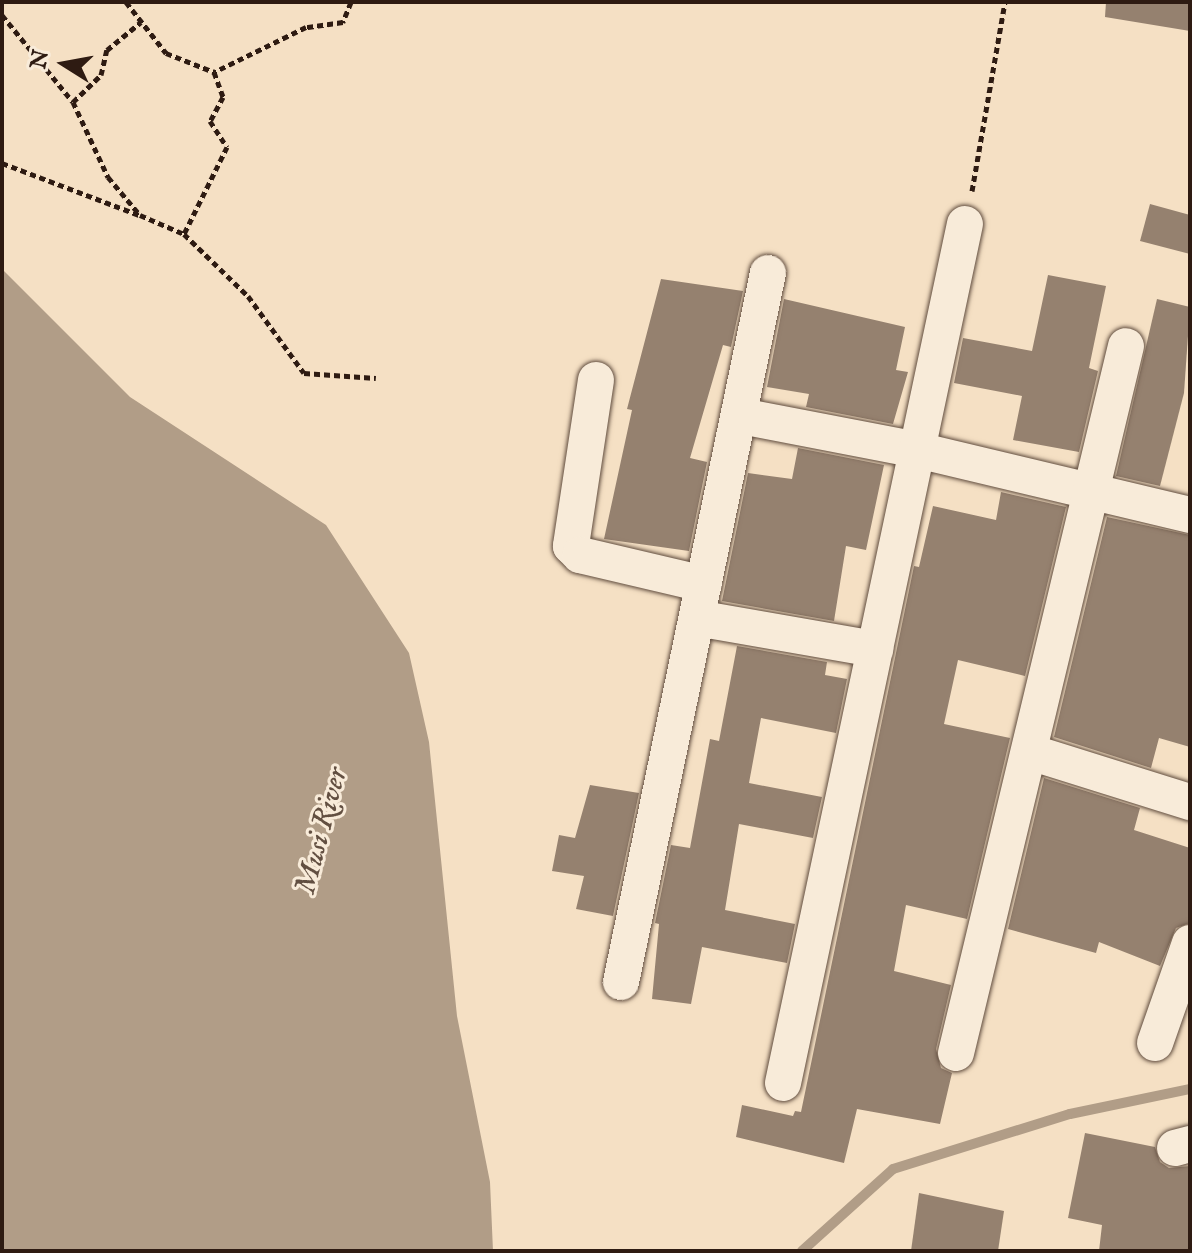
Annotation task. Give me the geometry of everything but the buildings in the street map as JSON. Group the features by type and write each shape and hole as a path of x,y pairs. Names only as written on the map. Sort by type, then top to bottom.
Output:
{"street":[{"path":"783,1083 965,224"},
{"path":"621,982 741,416 768,273"},
{"path":"956,1053 1126,346"},
{"path":"596,380 571,546 580,555 701,601 875,649"},
{"path":"741,416 917,450 1190,515"},
{"path":"1030,752 1190,802"},
{"path":"1155,1043 1190,943"}],"path":[{"path":"126,2 166,53 214,72 306,27 343,22 351,2"},
{"path":"965,224 1005,2"},
{"path":"2,15 73,102 108,177 140,215"},
{"path":"73,102 101,75 107,50 141,22"},
{"path":"184,234 227,147 210,121 223,97 214,72"},
{"path":"2,163 184,234 248,296 304,373 376,378"}],"water":[{"name":"Musi River","path":"2,269 130,397 326,525 409,653 429,742 457,1016 490,1182 493,1251 2,1251"}],"waterway":[{"path":"802,1251 893,1169 1070,1114 1190,1089"}]}
